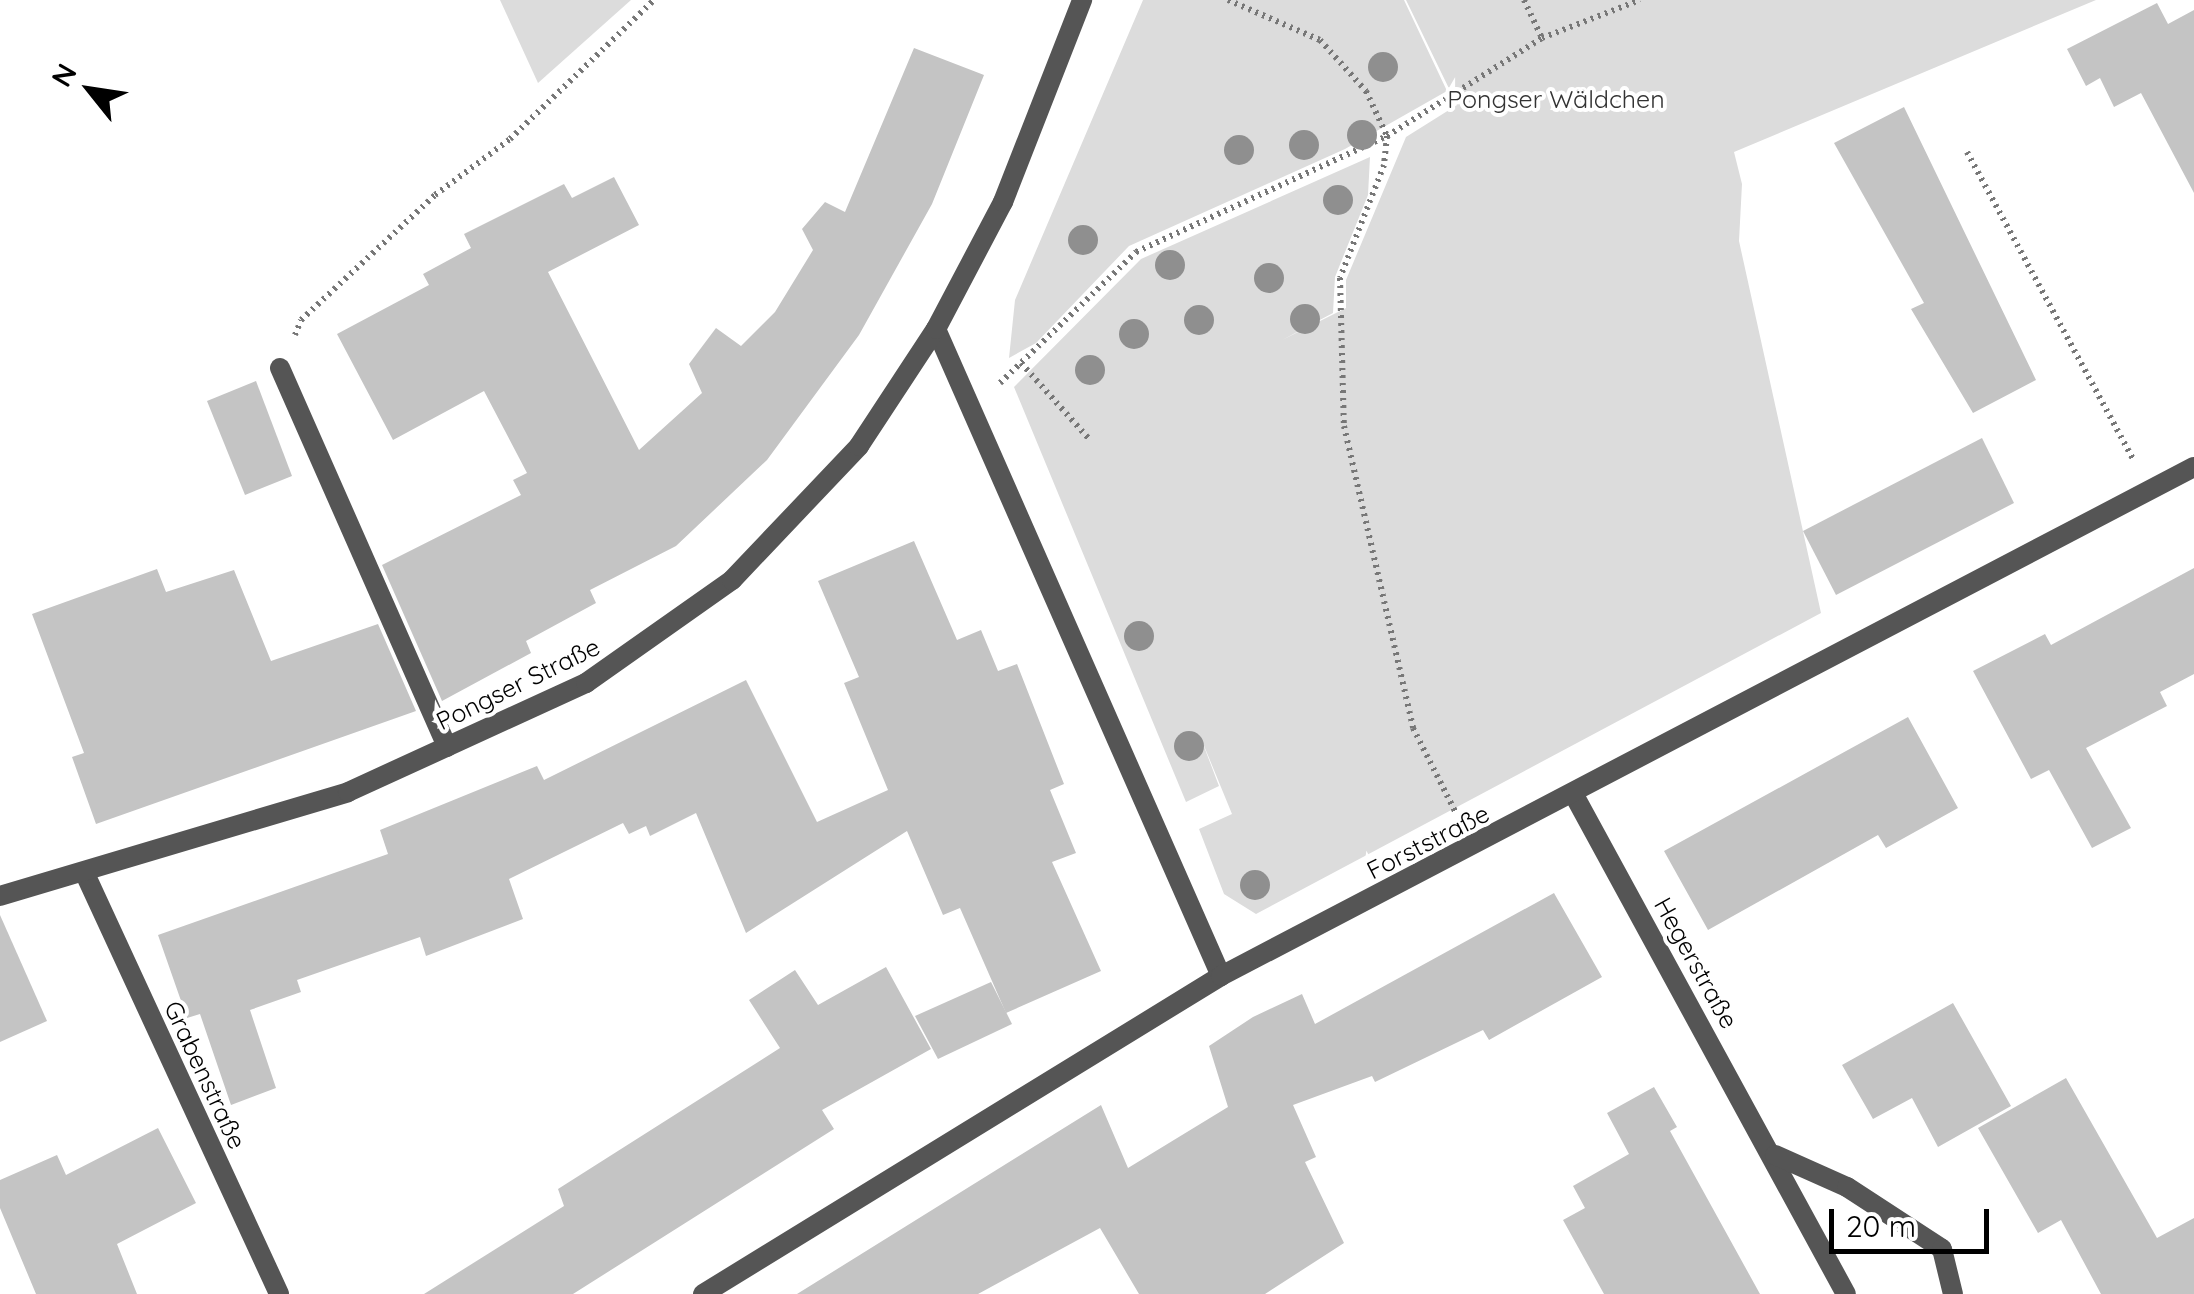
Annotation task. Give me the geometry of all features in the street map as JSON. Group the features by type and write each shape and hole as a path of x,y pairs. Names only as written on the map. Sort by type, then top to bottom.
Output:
{"street":[{"name":"Pongser Straße","path":"0,896 86,876 348,792 586,683 732,580 859,446 936,329 1003,202 1082,0"},
{"path":"936,329 1221,976"},
{"path":"280,368 446,747"},
{"name":"Forststraße","path":"703,1294 1221,976 1574,795 2194,467"},
{"name":"Hegerstraße","path":"1574,795 1774,1155 1846,1294"},
{"name":"Grabenstraße","path":"86,876 279,1294"},
{"path":"1774,1155 1847,1187 1942,1249 1953,1294"}],"path":[{"path":"280,368 301,320 435,195 510,139 654,0"},
{"path":"1228,0 1320,40 1366,92 1387,136 1384,166 1340,278 1344,426 1412,728 1446,800 1479,844"},
{"path":"1524,0 1542,38"},
{"path":"971,408 1136,252 1387,136 1542,38 1640,0"},
{"path":"1967,152 2149,489"},
{"path":"1021,363 1090,440"}],"green space":[{"path":"500,0 631,0 538,83"},
{"path":"1143,0 1404,0 1447,91 1345,149 1129,246 1036,343 1009,358 1015,300"},
{"name":"Pongser Wäldchen","path":"1406,0 2096,0 1734,152 1742,184 1739,241 1821,613 1256,914 1224,894 1199,829 1232,814 1200,736 1219,786 1186,802 1014,387 1141,259 1370,157 1368,195 1335,277 1333,313 1282,340 1346,308 1346,280 1406,137 1457,105"}],"building":[{"path":"2157,3 2168,24 2194,10 2194,193 2141,93 2114,107 2100,78 2086,86 2067,49"},
{"path":"914,48 984,75 932,204 859,335 767,460 676,546 590,590 596,603 526,641 531,653 442,701 382,565 521,495 513,480 527,473 484,391 393,440 337,334 429,285 423,274 471,248 464,234 564,184 572,198 614,177 639,225 548,272 639,450 702,393 689,364 716,328 741,346 775,312 813,250 802,229 825,202 845,212"},
{"path":"1904,107 2036,380 1973,413 1911,309 1924,303 1834,143"},
{"path":"256,381 292,476 245,495 207,401"},
{"path":"1982,438 2014,503 1836,595 1803,531"},
{"path":"914,541 957,640 981,630 998,671 1017,664 1064,784 1050,790 1076,853 1052,862 1101,971 1006,1013 960,908 943,915 907,831 746,933 696,813 650,836 646,826 629,834 623,823 509,879 523,919 426,956 420,937 297,980 301,992 250,1010 276,1088 231,1105 200,1014 187,1018 158,935 388,854 380,830 537,766 544,780 746,680 817,822 888,790 844,683 859,677 818,581"},
{"path":"2194,568 2194,674 2160,692 2167,706 2086,748 2131,828 2092,848 2049,770 2031,779 1973,671 2045,634 2051,645"},
{"path":"157,569 166,592 234,570 271,661 378,624 416,711 96,824 72,757 84,753 32,614"},
{"path":"1908,717 1958,808 1886,848 1878,835 1708,930 1664,851"},
{"path":"1554,893 1602,977 1489,1040 1483,1030 1375,1082 1372,1076 1293,1105 1316,1157 1305,1162 1344,1243 1265,1294 1139,1294 1100,1228 978,1294 797,1294 1101,1105 1128,1168 1228,1107 1209,1046 1253,1017 1302,994 1315,1024"},
{"path":"0,915 47,1021 0,1042"},
{"path":"886,967 931,1049 822,1110 834,1129 573,1294 424,1294 564,1206 558,1189 780,1048 749,1000 795,970 818,1005"},
{"path":"991,982 1012,1024 938,1059 915,1016"},
{"path":"1953,1003 2011,1106 1938,1147 1912,1098 1873,1119 1842,1065"},
{"path":"2066,1078 2157,1238 2194,1218 2194,1294 2101,1294 2061,1220 2038,1233 1978,1128"},
{"path":"1654,1087 1677,1127 1670,1131 1760,1294 1604,1294 1563,1220 1585,1208 1573,1186 1629,1154 1607,1113"},
{"path":"158,1128 196,1203 117,1244 137,1294 36,1294 0,1208 0,1180 57,1155 66,1175"}]}
